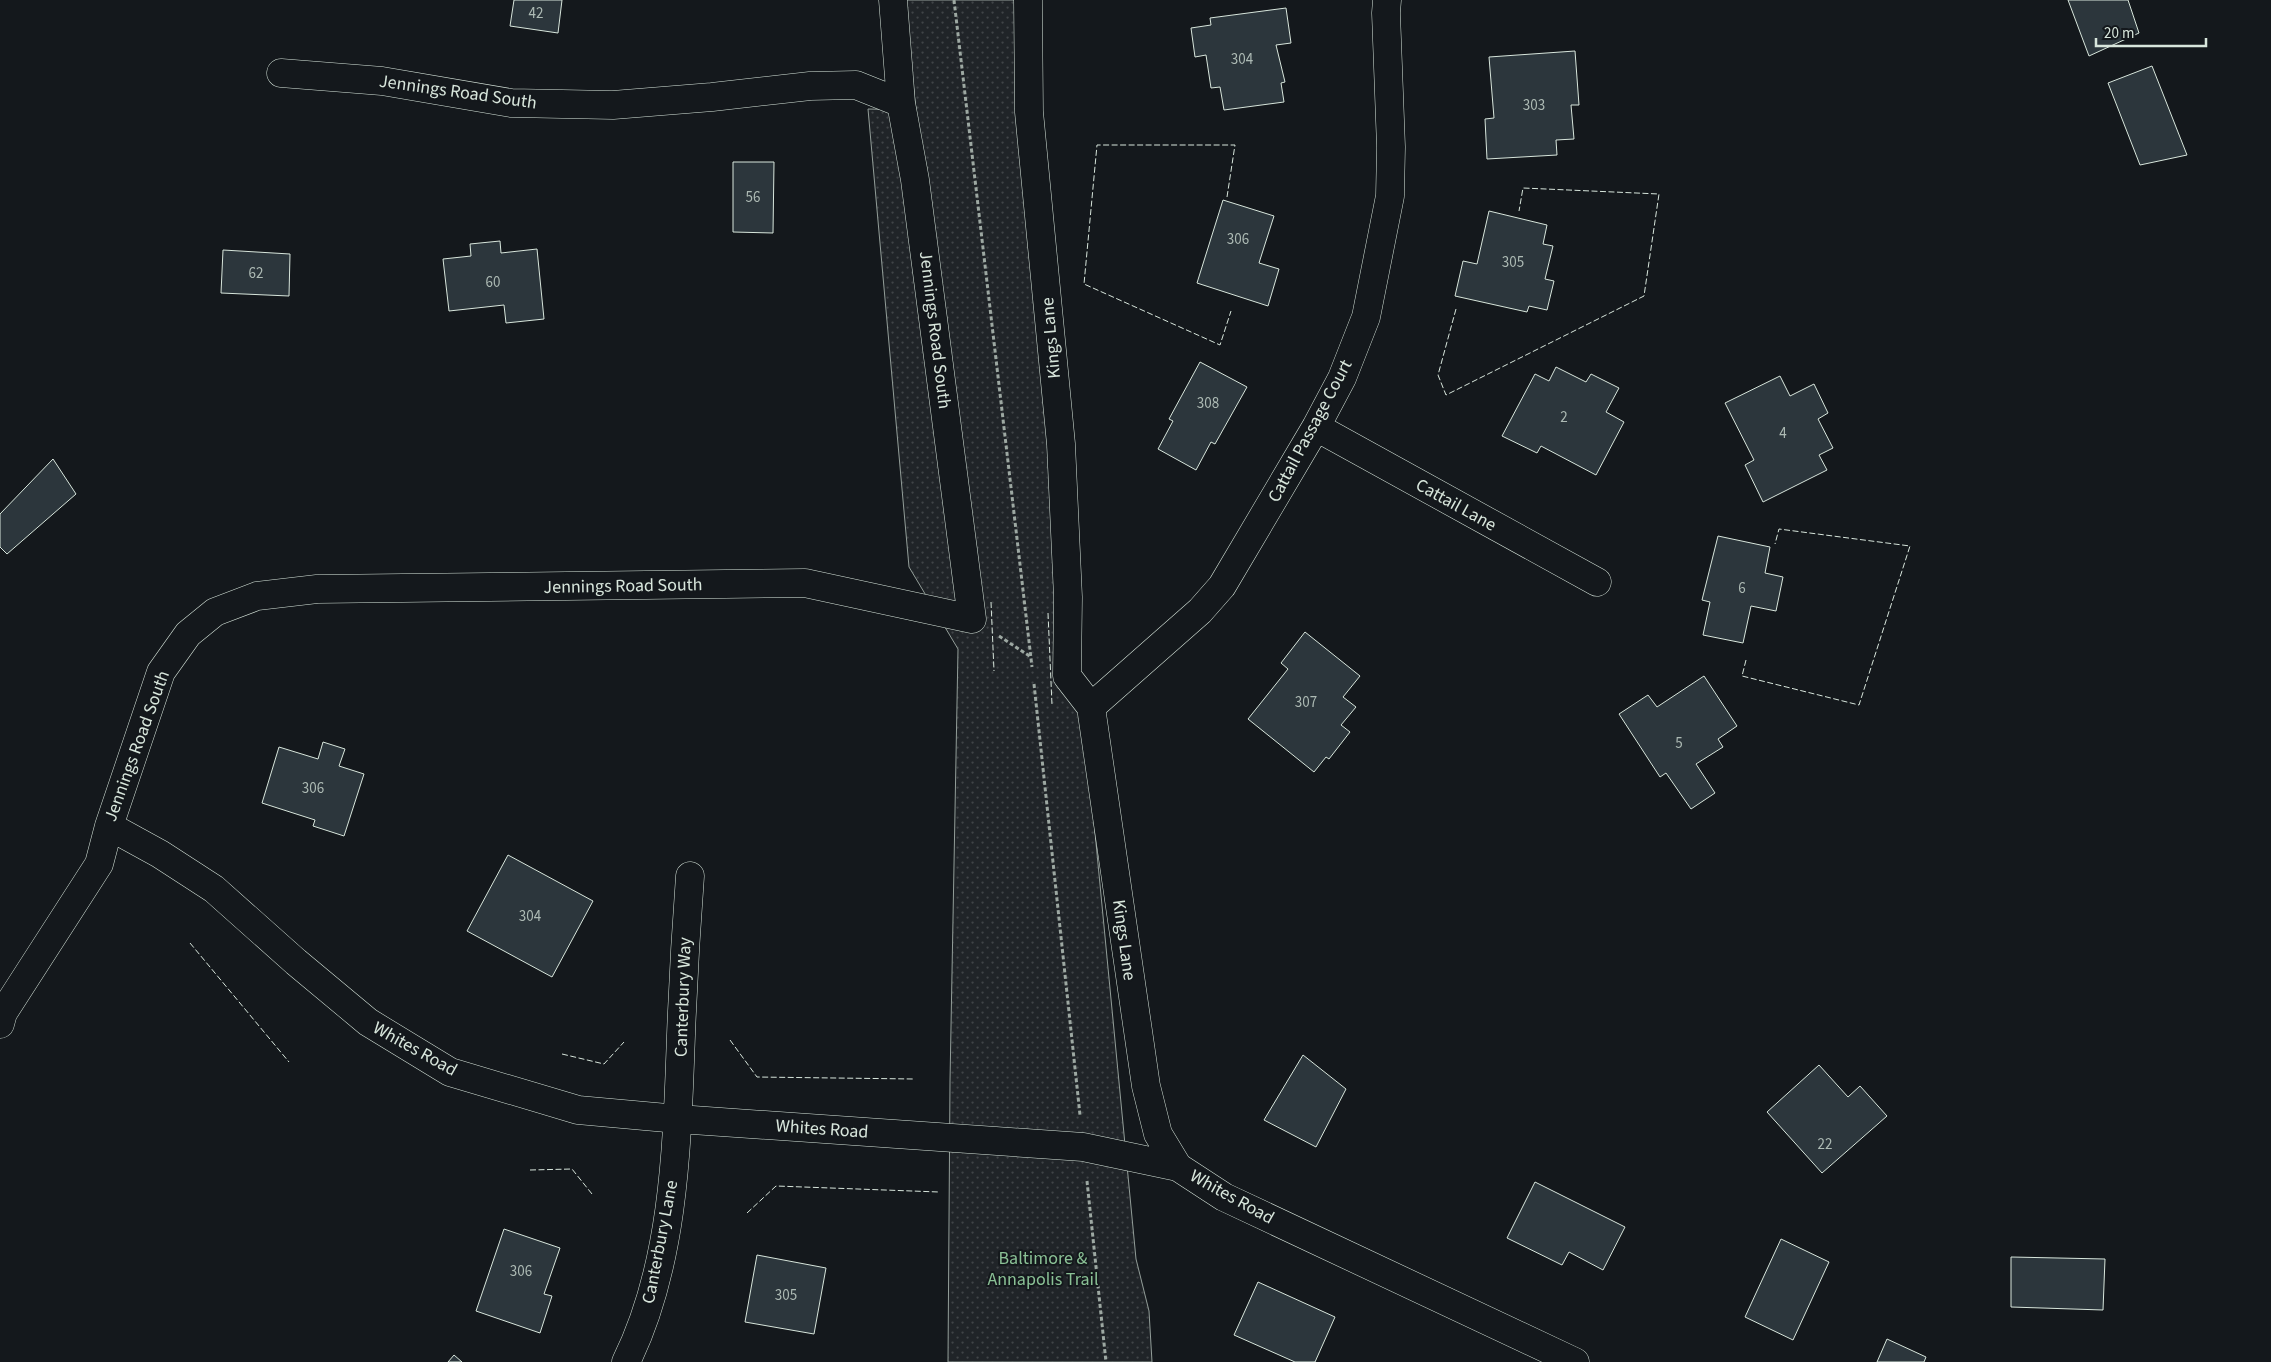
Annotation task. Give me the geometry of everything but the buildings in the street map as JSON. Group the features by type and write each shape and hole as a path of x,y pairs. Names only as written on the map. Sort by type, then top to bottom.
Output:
{"street":[{"name":"Jennings Road South","path":"1,1016 99,864 109,826 161,672 188,634 215,612 257,596 317,589 805,583 972,619 915,180 901,103 893,0"},
{"name":"Kings Lane","path":"1028,0 1029,112 1061,444 1068,597 1067,676"},
{"name":"Cattail Passage Court","path":"1091,707 1200,611 1222,586 1316,427 1342,378 1366,317 1390,196 1392,147 1387,0"},
{"name":"Jennings Road South","path":"281,73 382,82 511,103 613,105 712,97 810,86 856,86 901,103"},
{"name":"Cattail Lane","path":"1316,427 1596,582"},
{"path":"1067,676 1091,707"},
{"name":"Kings Lane","path":"1091,707 1146,1086 1158,1134 1178,1168"},
{"name":"Whites Road","path":"109,826 160,854 214,889 296,962 368,1022 450,1072 578,1110 678,1119 1083,1147 1178,1168 1224,1197 1575,1362"},
{"name":"Canterbury Way","path":"678,1119 690,876"},
{"name":"Canterbury Lane","path":"626,1362 644,1318 655,1281 671,1199 678,1119"}],"path":[{"path":"954,0 1031,657 1106,1362"},
{"path":"972,619 1031,657 1067,676"}],"green space":[{"name":"Baltimore & Annapolis Trail","path":"904,0 1015,0 1136,1259 1149,1311 1152,1362 948,1362 950,1081 958,649 909,567 868,109 916,110"}],"fence":[{"path":"1227,197 1235,145 1097,145 1084,284 1220,345 1231,311"},
{"path":"1456,309 1438,375 1446,395 1644,296 1659,194 1523,188 1519,211"},
{"path":"1746,660 1742,676 1859,705 1910,546 1779,529 1775,544"},
{"path":"991,602 994,671"},
{"path":"1048,613 1052,705"},
{"path":"190,943 289,1062"},
{"path":"730,1040 757,1077 913,1079"},
{"path":"562,1054 604,1064 624,1042"},
{"path":"530,1170 572,1169 592,1194"},
{"path":"747,1213 776,1186 939,1192"}]}
